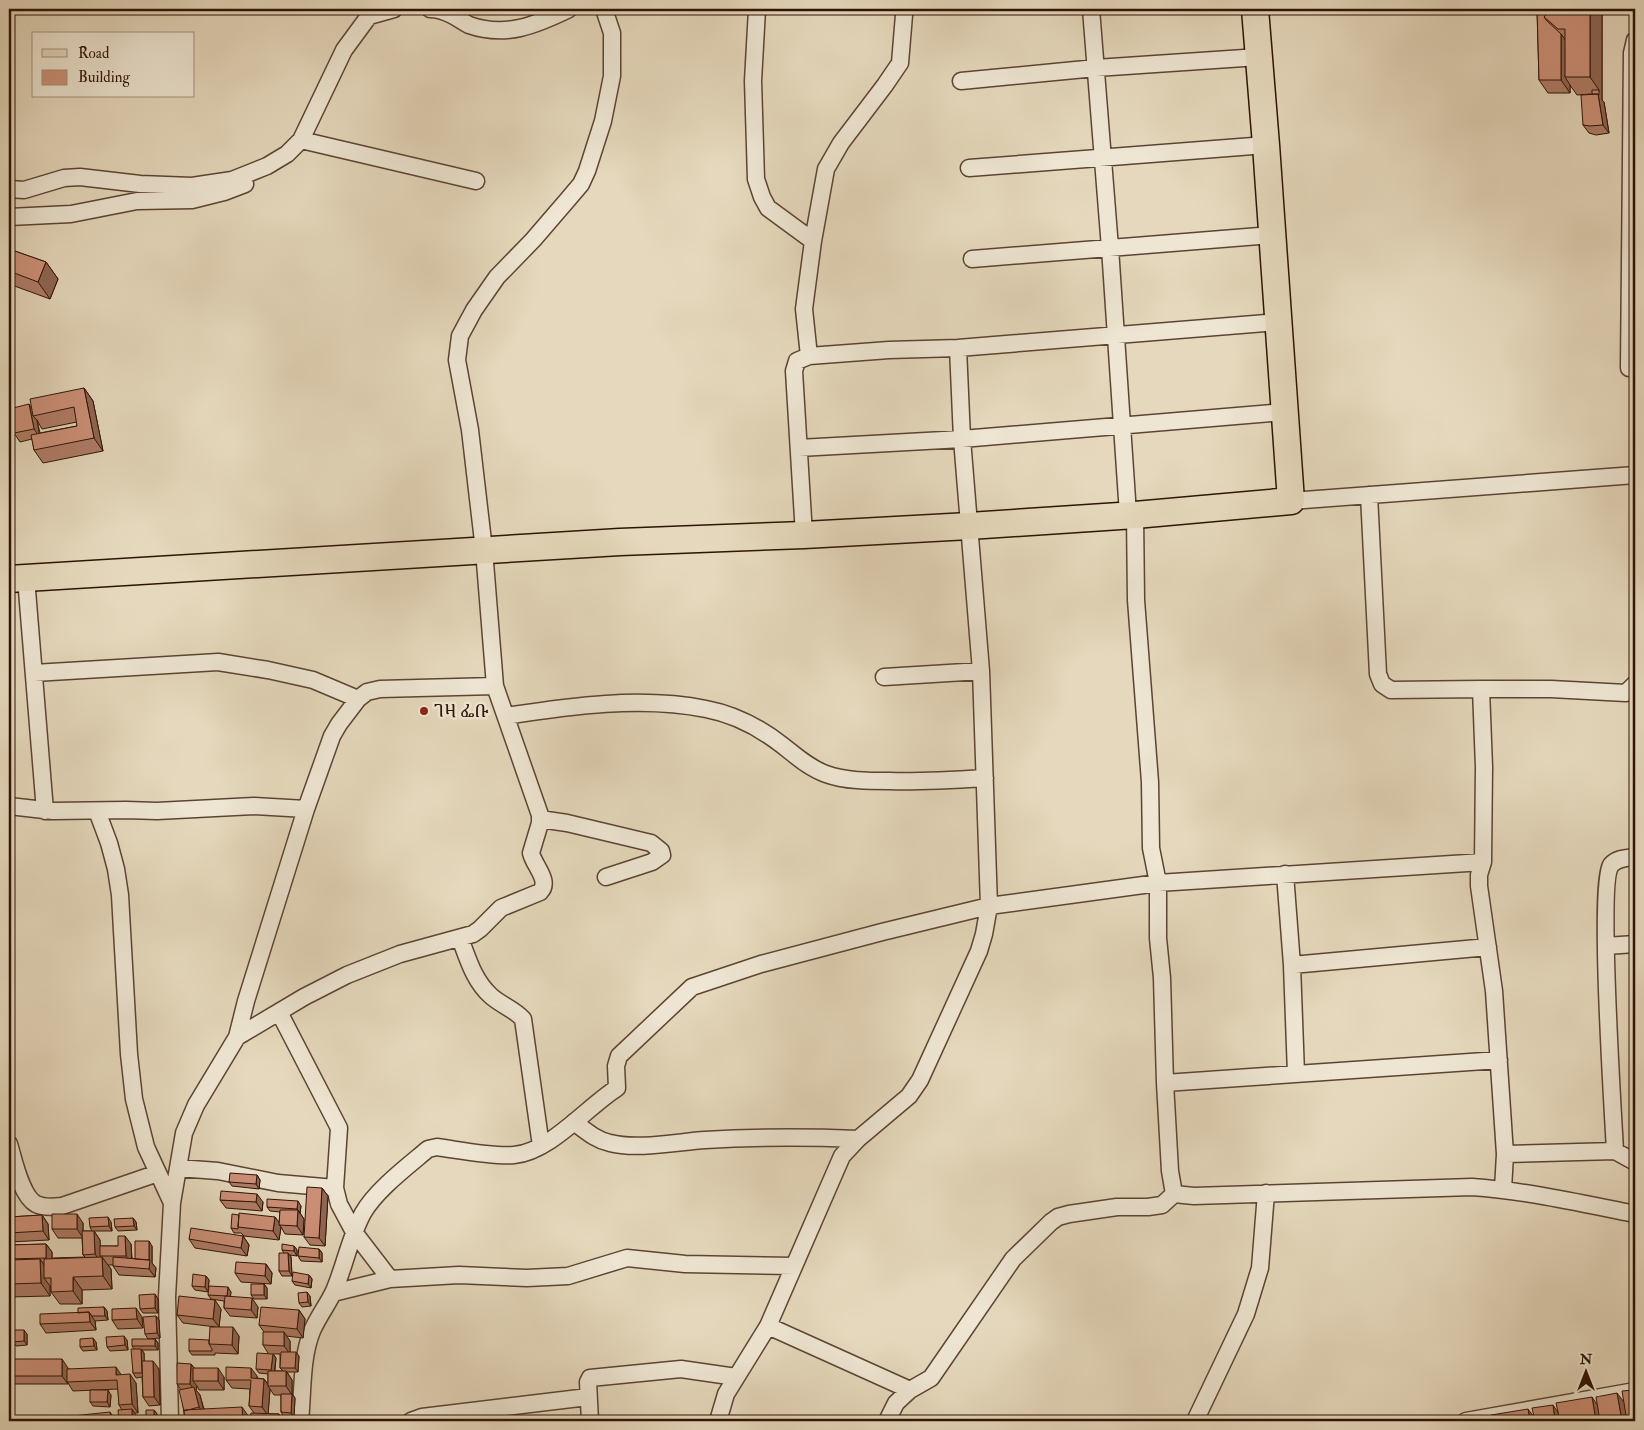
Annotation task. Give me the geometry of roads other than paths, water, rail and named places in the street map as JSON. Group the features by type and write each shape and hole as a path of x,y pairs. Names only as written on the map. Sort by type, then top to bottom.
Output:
{"main road":[{"path":"17,578 620,542 969,526 1291,501 1255,9"}],"street":[{"path":"9,217 72,214 137,201 192,200 224,192 248,183 266,173 301,140 344,50 369,16 394,9"},
{"path":"430,9 452,15 466,24 482,29 501,29 523,28 547,20 569,9"},
{"path":"237,1037 304,997 347,975 400,954 473,934 501,908 540,892 544,888 545,882 531,853 540,819 495,686 484,550 470,430 457,360 460,336 474,310 497,277 533,240 581,184 587,171 603,121 612,76 612,33 604,9"},
{"path":"757,9 753,81 756,179 768,208 813,241"},
{"path":"809,356 804,309 813,241 826,169 841,143 900,63 903,9"},
{"path":"1091,9 1110,248 1120,425 1131,514 1150,782 1151,848 1158,884 1158,938 1162,978 1165,1082 1170,1171 1174,1194"},
{"path":"1628,368 1632,53 1635,40"},
{"path":"961,81 1096,68 1259,57"},
{"path":"301,140 476,181"},
{"path":"969,168 1266,145"},
{"path":"28,216 24,212 16,189 64,178 80,177 140,184 192,186 232,180 267,166 287,154"},
{"path":"972,259 1272,235"},
{"path":"804,535 794,371 797,361 809,356 890,350 958,348 1279,322"},
{"path":"718,1421 726,1394 768,1326 842,1156 858,1139 910,1096 920,1080 979,951 984,934 989,906 981,671 962,439 958,348"},
{"path":"799,448 962,439 1285,412"},
{"path":"1291,501 1635,478"},
{"path":"1369,495 1378,674 1382,684 1391,690 1551,689 1626,693 1635,684"},
{"path":"17,578 34,673 45,811"},
{"path":"34,673 218,662 268,670 312,680 358,699"},
{"path":"884,677 981,671"},
{"path":"170,1421 167,1297 172,1203 184,1133 196,1105 237,1037 246,1001 306,809 332,736 358,699 367,692 380,689 495,686"},
{"path":"1481,689 1484,767 1483,862 1479,876 1479,886 1494,991 1505,1154 1503,1189"},
{"path":"506,716 590,704 640,704 708,709 744,721 779,743 813,768 826,774 870,781 922,782 985,778"},
{"path":"9,806 45,811 157,811 237,807 306,809"},
{"path":"97,811 109,842 117,878 129,1054 134,1099 146,1147 172,1203"},
{"path":"540,819 567,823 651,843 661,850 662,855 652,862 606,876"},
{"path":"1615,1151 1606,946 1606,876 1610,866 1618,859 1635,857"},
{"path":"300,1421 306,1355 312,1332 323,1308 333,1293 354,1232 375,1196 428,1149 437,1147 516,1155 541,1146 617,1088 616,1066 619,1056 692,987 761,964 989,906 1158,884 1483,862"},
{"path":"1286,874 1296,1074"},
{"path":"460,938 470,965 480,984 492,997 517,1012 523,1019 541,1146"},
{"path":"1606,946 1635,944"},
{"path":"1292,965 1488,947"},
{"path":"279,1012 339,1128 335,1188 339,1204 354,1232 390,1279"},
{"path":"1165,1082 1499,1060"},
{"path":"574,1122 596,1139 611,1144 629,1146 706,1140 801,1137 858,1139"},
{"path":"9,1144 26,1195 35,1204 47,1207 62,1206 158,1173"},
{"path":"1505,1154 1615,1151 1635,1162"},
{"path":"178,1168 218,1171 278,1183 335,1188"},
{"path":"886,1421 896,1402 910,1390 931,1378 1013,1259 1058,1217 1117,1207 1148,1207 1162,1204 1174,1194 1194,1196 1472,1187 1503,1189 1635,1214"},
{"path":"1195,1421 1246,1314 1260,1268 1266,1193"},
{"path":"333,1293 390,1279 459,1275 527,1278 568,1276 627,1258 685,1264 794,1266"},
{"path":"768,1326 910,1390"},
{"path":"590,1421 588,1382 590,1378 681,1369 736,1376"},
{"path":"1466,1421 1635,1391"},
{"path":"411,1421 422,1418 469,1417 588,1397"}],"place":[{"name":"ገዛ ፌቡ","path":"424,711"}]}
